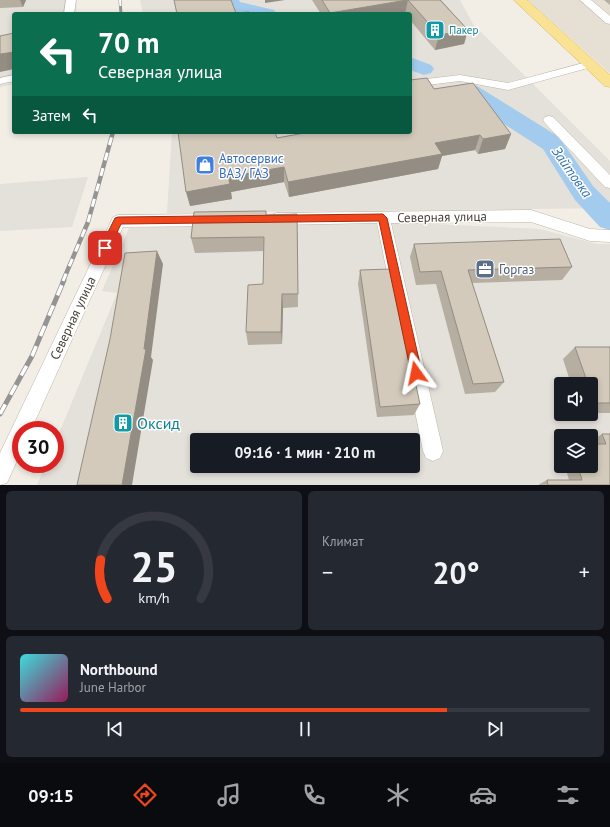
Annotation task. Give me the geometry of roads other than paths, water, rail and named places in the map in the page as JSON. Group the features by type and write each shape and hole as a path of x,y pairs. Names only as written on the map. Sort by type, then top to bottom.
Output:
{"main road":[{"path":"520,0 610,82"}],"street":[{"path":"69,12 71,0"},
{"path":"585,0 610,21"},
{"path":"412,84 460,78 508,87 591,64"},
{"path":"0,81 12,78"},
{"path":"548,120 610,183"},
{"name":"Северная улица","path":"258,219 531,216 590,236 610,236"},
{"path":"383,218 433,451"},
{"name":"Северная улица","path":"25,421 118,221 227,219"},
{"name":"Северная улица","path":"0,476 12,450"}],"waterway":[{"name":"Зайтовка","path":"230,0 234,6 260,12"},
{"name":"Зайтовка","path":"412,64 424,69"},
{"name":"Зайтовка","path":"469,91 551,143 584,193 610,220"}],"railway":[{"path":"120,0 121,12"},
{"path":"63,281 88,222 112,134"},
{"path":"0,414 32,356 64,280"}],"place":[{"name":"Пакер","path":"435,30"},
{"name":"Автосервис ВАЗ/ ГАЗ","path":"205,165"},
{"name":"Горгаз","path":"485,269"},
{"name":"Оксид","path":"123,423"}]}
